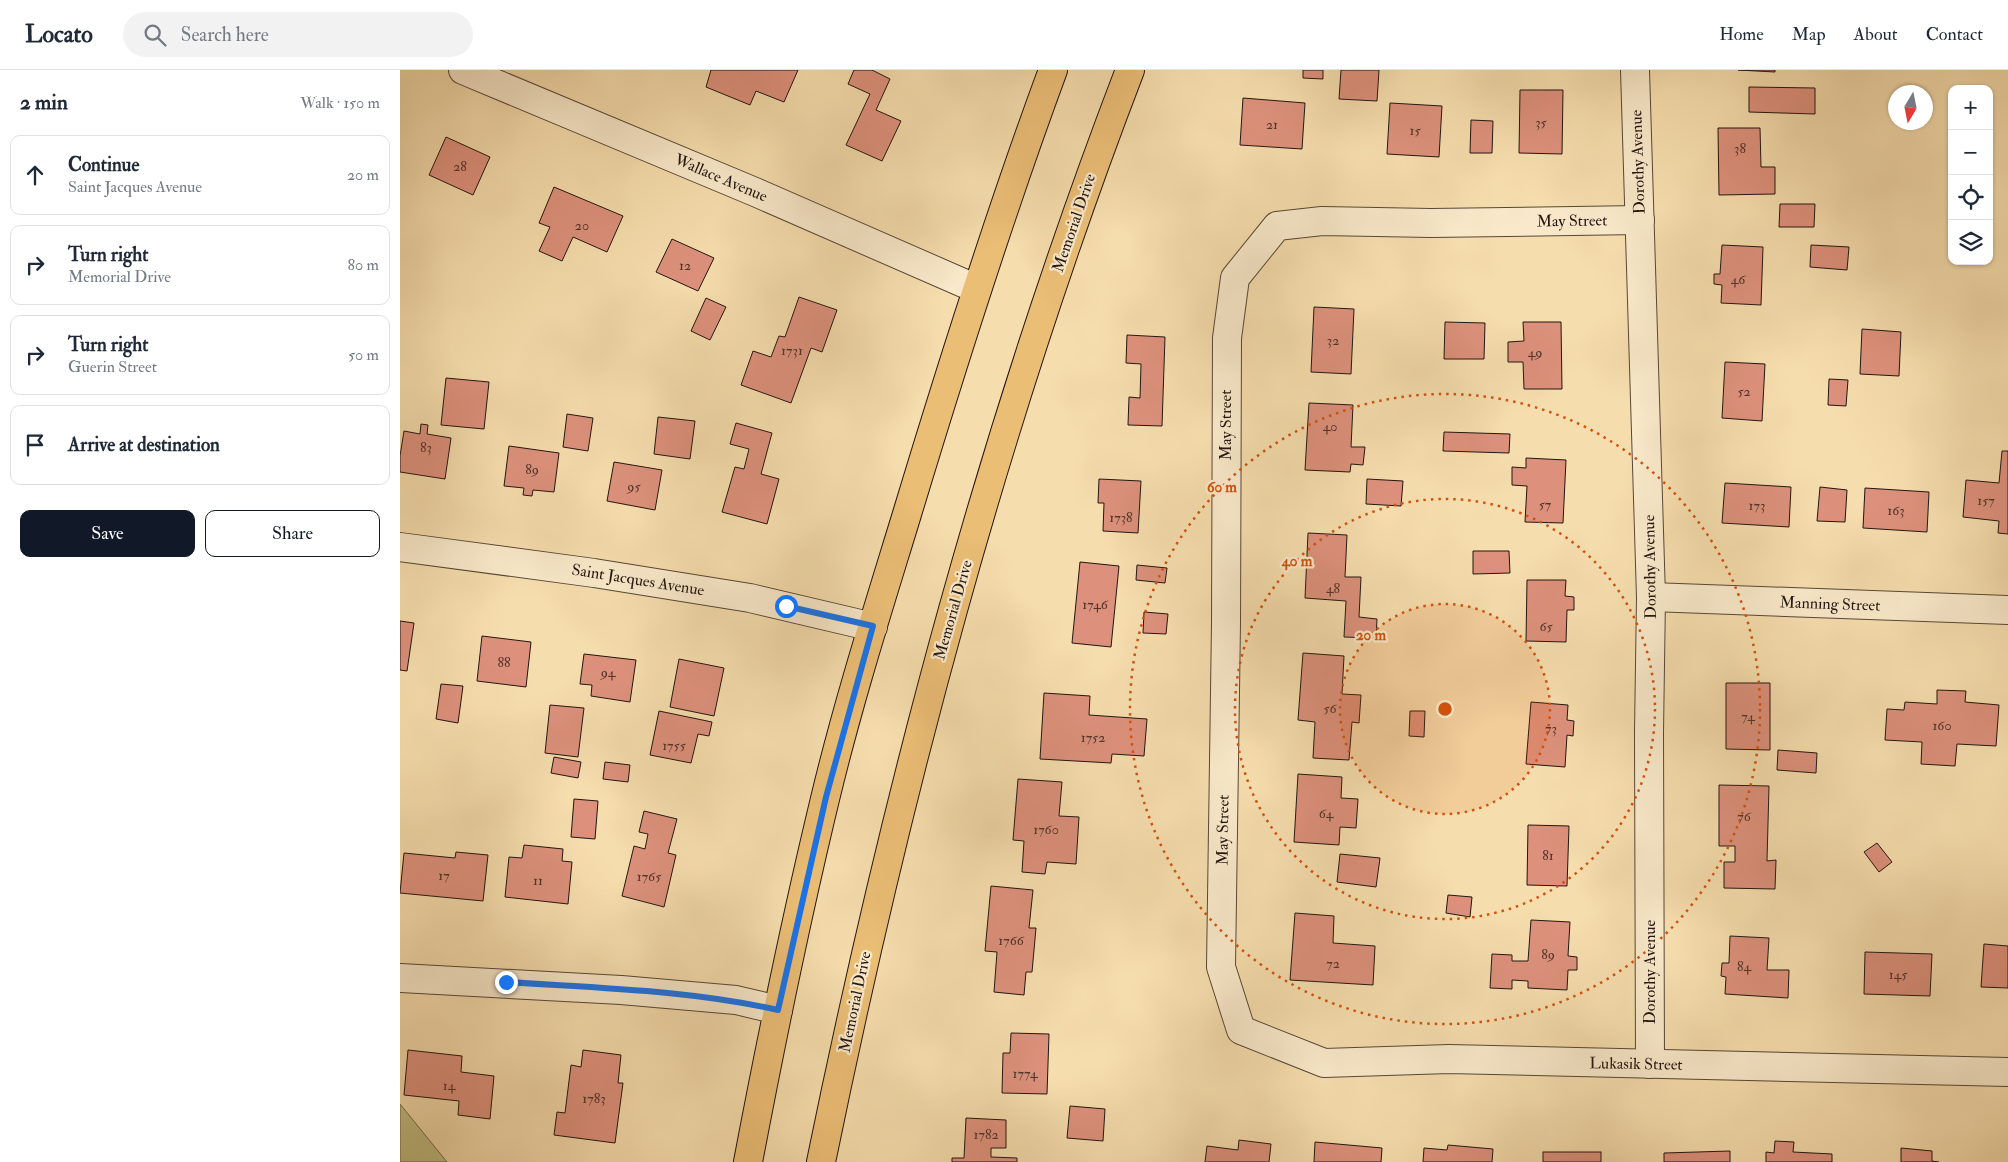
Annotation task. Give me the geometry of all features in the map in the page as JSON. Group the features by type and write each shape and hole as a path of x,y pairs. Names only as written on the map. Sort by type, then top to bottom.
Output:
{"main road":[{"path":"748,1162 778,1010 826,797 873,626 977,289 1021,157 1053,70"},
{"name":"Memorial Drive","path":"821,1162 849,1023 881,884 960,582 1005,432 1059,266 1130,70"}],"street":[{"name":"Wallace Avenue","path":"463,70 755,192 977,289"},
{"name":"Dorothy Avenue","path":"1635,70 1651,597 1648,732 1650,1064"},
{"name":"May Street","path":"1269,1041 1242,1030 1221,967 1226,623 1226,338 1235,278 1277,226 1322,221 1431,223 1640,220"},
{"name":"Saint Jacques Avenue","path":"400,547 594,573 750,598 873,626"},
{"name":"Manning Street","path":"1651,597 2008,610"},
{"path":"400,978 630,990 736,1000 778,1010"},
{"name":"Lukasik Street","path":"1269,1041 1324,1063 1450,1059 2008,1072"}],"shaded area":[{"path":"400,1104 447,1162 400,1162"}],"building":[{"path":"711,70 798,70 784,102 756,91 750,105 706,87"},
{"path":"854,70 872,70 890,79 876,110 901,121 882,161 846,145 870,94 848,84"},
{"path":"1303,70 1323,70 1323,79 1303,78"},
{"path":"1341,70 1379,70 1377,101 1339,99"},
{"path":"1738,70 1775,70 1775,72"},
{"path":"1749,87 1815,88 1815,114 1749,112"},
{"path":"1520,90 1563,90 1562,154 1519,153"},
{"path":"1243,98 1305,103 1302,149 1240,145"},
{"path":"1390,103 1442,106 1439,157 1387,154"},
{"path":"1471,120 1493,121 1492,153 1470,153"},
{"path":"1718,128 1760,128 1761,167 1775,167 1775,194 1719,195"},
{"path":"446,137 490,157 473,195 429,175"},
{"path":"554,187 623,216 607,252 573,237 562,261 539,251 550,227 539,223"},
{"path":"1780,204 1815,204 1814,227 1779,227"},
{"path":"672,239 714,258 698,291 656,272"},
{"path":"1722,245 1763,247 1761,305 1721,303 1722,285 1714,284 1714,274 1720,274"},
{"path":"1811,245 1849,247 1847,270 1810,267"},
{"path":"799,297 837,310 822,352 811,348 791,403 741,385 753,351 771,357 779,336 785,337"},
{"path":"706,298 726,307 710,340 691,331"},
{"path":"1314,307 1354,309 1351,374 1311,372"},
{"path":"1445,322 1485,323 1484,359 1444,359"},
{"path":"1523,322 1561,322 1562,389 1524,389 1523,362 1508,362 1508,342 1524,341"},
{"path":"1862,329 1901,332 1899,376 1860,374"},
{"path":"1127,335 1165,337 1162,426 1128,425 1129,397 1140,398 1141,364 1126,363"},
{"path":"1725,362 1765,364 1762,421 1722,418"},
{"path":"446,378 489,382 484,429 441,425"},
{"path":"1829,379 1848,380 1846,406 1828,405"},
{"path":"1309,403 1353,405 1351,447 1365,447 1363,465 1351,464 1350,472 1305,470"},
{"path":"567,414 593,418 588,451 563,447"},
{"path":"658,417 695,421 690,459 654,454"},
{"path":"736,423 772,433 761,474 779,479 767,524 722,512 735,467 744,469 749,449 730,444"},
{"path":"421,424 428,425 427,434 451,438 445,479 400,472 400,456 404,431 420,434"},
{"path":"1444,432 1510,434 1509,453 1443,451"},
{"path":"509,446 559,453 554,492 533,490 532,496 523,495 524,488 504,486"},
{"path":"2002,451 2008,451 2008,534 1998,533 1999,521 1963,517 1966,480 1999,483"},
{"path":"1526,458 1566,460 1563,523 1525,522 1527,486 1512,485 1512,467 1526,468"},
{"path":"614,462 662,470 655,510 607,501"},
{"path":"1099,479 1141,481 1138,533 1103,531 1104,503 1098,503"},
{"path":"1367,479 1403,481 1401,506 1366,504"},
{"path":"1725,483 1791,487 1789,527 1722,523"},
{"path":"1820,487 1847,490 1845,522 1817,521"},
{"path":"1865,488 1929,492 1927,532 1863,528"},
{"path":"1308,533 1347,535 1345,577 1361,577 1359,617 1377,619 1376,638 1344,637 1346,601 1305,598"},
{"path":"1473,551 1509,551 1510,573 1473,574"},
{"path":"1080,562 1119,566 1111,647 1072,643"},
{"path":"1137,565 1167,568 1165,583 1136,580"},
{"path":"1527,580 1566,580 1565,596 1574,597 1574,610 1567,610 1566,642 1526,641"},
{"path":"1144,612 1168,614 1166,634 1143,633"},
{"path":"400,621 414,623 407,671 400,670"},
{"path":"482,636 531,642 526,687 477,681"},
{"path":"1303,653 1344,656 1342,694 1361,695 1359,723 1352,722 1349,760 1313,758 1315,722 1298,720"},
{"path":"584,654 636,660 630,702 591,696 592,685 580,684"},
{"path":"679,659 724,668 714,716 670,707"},
{"path":"1726,683 1770,683 1770,750 1726,749"},
{"path":"441,684 463,686 458,723 436,719"},
{"path":"1937,690 1966,691 1965,702 1999,705 1996,746 1957,744 1955,766 1921,764 1922,742 1885,740 1887,709 1904,710 1905,702 1937,704"},
{"path":"1044,693 1090,696 1089,715 1147,719 1144,756 1112,754 1111,763 1040,759"},
{"path":"1531,702 1568,705 1567,720 1574,721 1573,736 1567,735 1565,767 1526,764"},
{"path":"550,705 584,708 578,757 545,753"},
{"path":"659,711 712,722 709,736 698,734 691,763 650,755"},
{"path":"1410,711 1425,711 1424,737 1409,736"},
{"path":"1778,750 1817,753 1816,773 1777,770"},
{"path":"554,757 581,762 578,778 551,773"},
{"path":"605,762 630,765 628,782 603,779"},
{"path":"1298,774 1342,777 1341,798 1358,799 1356,828 1340,827 1339,845 1294,842"},
{"path":"1018,779 1062,782 1059,816 1079,817 1076,864 1047,862 1045,874 1022,872 1024,841 1013,840"},
{"path":"1719,785 1769,786 1767,861 1776,860 1775,889 1724,888 1724,862 1735,862 1735,846 1719,846"},
{"path":"574,799 598,801 595,839 571,837"},
{"path":"644,811 677,819 668,853 676,855 664,907 622,896 634,846 645,849 648,834 639,832"},
{"path":"1528,825 1569,826 1567,886 1527,885"},
{"path":"1877,843 1892,862 1879,872 1864,852"},
{"path":"524,845 563,849 562,861 572,862 568,904 505,897 509,857 522,858"},
{"path":"456,852 488,855 483,901 400,893 404,853 455,858"},
{"path":"1340,854 1380,858 1376,887 1337,882"},
{"path":"991,886 1033,890 1029,928 1036,928 1032,972 1026,972 1024,995 994,992 997,952 985,951"},
{"path":"1448,895 1472,897 1470,917 1446,913"},
{"path":"1295,913 1334,916 1333,943 1375,946 1373,985 1290,980"},
{"path":"1531,920 1570,922 1568,956 1577,957 1577,970 1568,970 1567,990 1528,988 1528,981 1512,980 1512,989 1490,988 1492,954 1512,955 1512,961 1528,961"},
{"path":"1730,936 1769,938 1767,970 1789,970 1788,998 1725,994 1726,977 1721,976 1722,963 1729,963"},
{"path":"1984,944 2008,946 2008,988 1981,987"},
{"path":"1865,952 1932,954 1930,996 1864,994"},
{"path":"1011,1033 1049,1034 1047,1094 1002,1093 1003,1053 1010,1053"},
{"path":"408,1050 462,1056 461,1072 494,1076 490,1119 458,1115 459,1101 404,1095"},
{"path":"583,1050 621,1055 618,1083 623,1083 615,1143 554,1135 557,1112 565,1113 571,1065 581,1067"},
{"path":"1070,1106 1105,1109 1103,1141 1067,1138"},
{"path":"966,1118 1006,1120 1006,1148 991,1148 991,1157 1017,1158 1017,1162 952,1162 952,1158 964,1158"},
{"path":"1239,1140 1271,1144 1269,1162 1205,1162 1207,1146 1238,1150"},
{"path":"1775,1141 1794,1142 1793,1152 1832,1154 1832,1162 1766,1162 1766,1152 1774,1153"},
{"path":"1315,1142 1382,1148 1381,1162 1314,1162"},
{"path":"1448,1145 1493,1149 1492,1162 1423,1162 1424,1148 1447,1150"},
{"path":"1901,1148 1932,1151 1932,1161 1939,1162 1901,1162"},
{"path":"1730,1151 1730,1162 1664,1162 1664,1153"},
{"path":"1543,1152 1601,1152 1601,1162 1543,1162"}],"route":[{"path":"506,982 736,1000 778,1010 793,936 826,797 873,626 786,606"}]}
